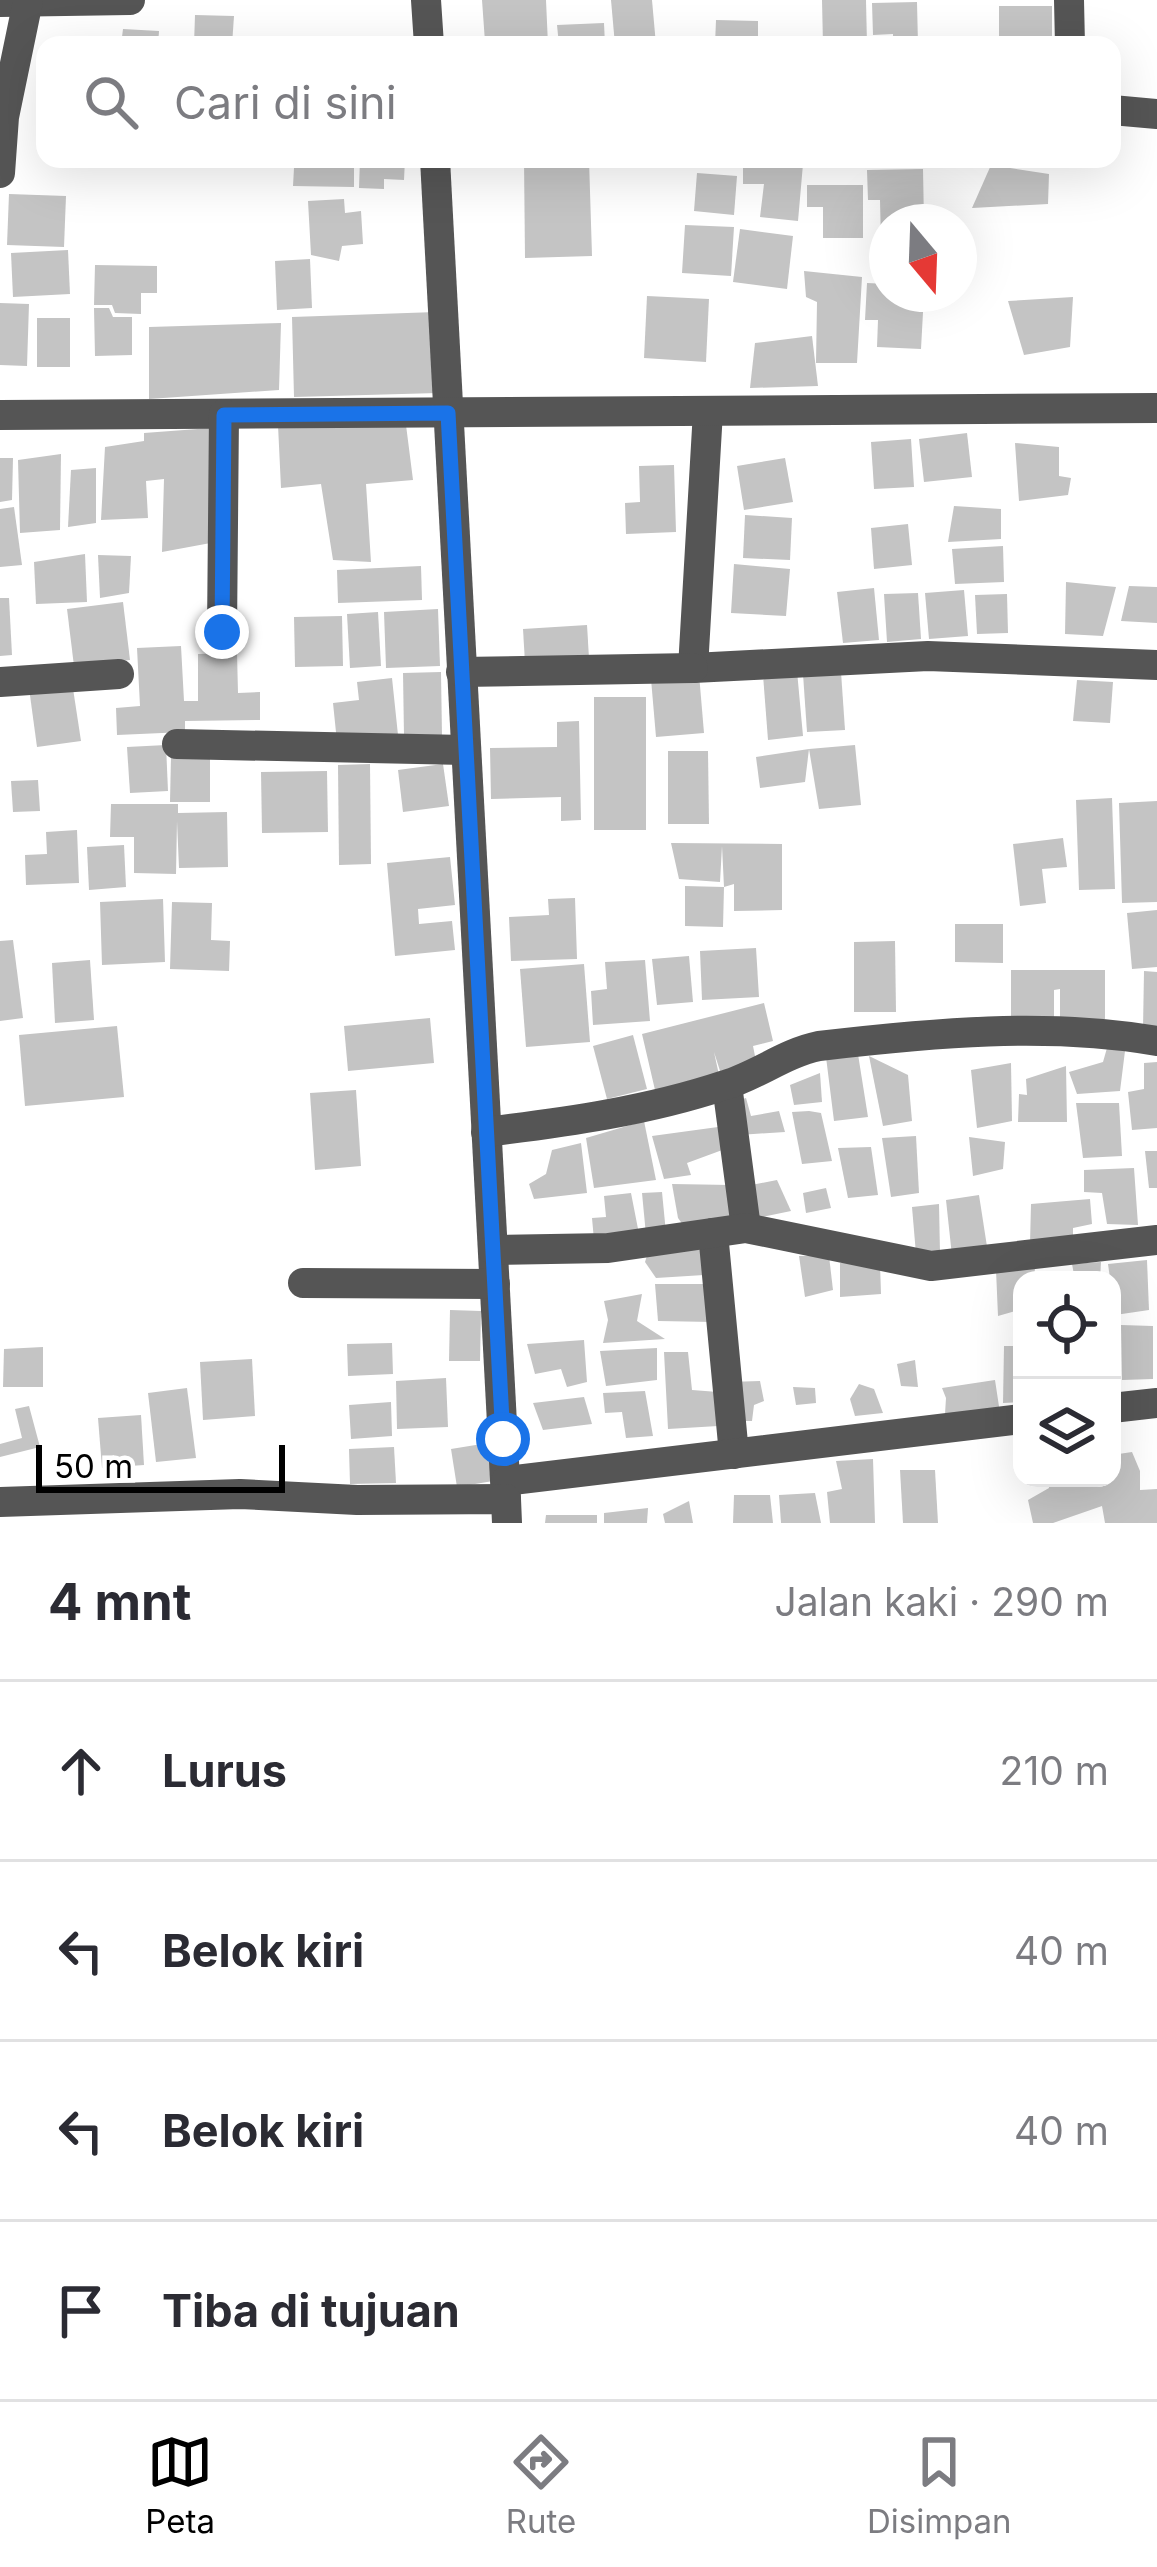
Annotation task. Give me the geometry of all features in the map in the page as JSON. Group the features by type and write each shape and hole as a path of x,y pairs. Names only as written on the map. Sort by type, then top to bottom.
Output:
{"street":[{"path":"0,2 130,0"},
{"path":"426,0 428,36"},
{"path":"1069,0 1070,36"},
{"path":"0,173 4,117 28,2"},
{"path":"1121,111 1157,114"},
{"path":"434,168 506,1501"},
{"path":"0,415 1157,408"},
{"path":"693,668 708,411"},
{"path":"222,632 224,415"},
{"path":"461,672 693,668 928,656 1157,665"},
{"path":"0,682 119,674"},
{"path":"177,744 465,750"},
{"path":"486,1132 588,1119 727,1085 794,1051 871,1040 1051,1030 1112,1033 1157,1042"},
{"path":"727,1085 746,1228"},
{"path":"493,1250 608,1248 746,1228 931,1266 1157,1240"},
{"path":"713,1233 734,1454"},
{"path":"303,1283 495,1284"},
{"path":"1121,1407 1157,1403"},
{"path":"0,1502 239,1494 506,1501 734,1454 1013,1420"}],"building":[{"path":"482,0 546,0 548,36 485,36"},
{"path":"611,0 652,0 655,36 614,36"},
{"path":"822,0 866,0 867,36 823,36"},
{"path":"917,2 918,36 873,35 872,3"},
{"path":"999,6 1052,6 1052,36 999,36"},
{"path":"195,15 234,16 233,36 194,36"},
{"path":"716,20 758,21 758,36 715,36"},
{"path":"604,23 605,36 558,36 557,25"},
{"path":"123,29 159,31 159,36 122,36"},
{"path":"294,168 354,168 354,187 293,186"},
{"path":"360,168 405,168 404,180 384,179 384,189 359,188"},
{"path":"524,168 589,168 592,256 525,258"},
{"path":"743,168 803,168 798,221 760,217 764,184 743,184"},
{"path":"990,168 1010,168 1049,174 1048,204 977,208 974,204"},
{"path":"923,169 924,204 868,200 867,170"},
{"path":"697,173 737,176 734,215 694,211"},
{"path":"807,185 863,185 863,238 823,238 823,207 807,207"},
{"path":"9,194 66,196 64,247 7,245"},
{"path":"344,199 345,213 361,211 363,244 342,246 339,261 311,255 308,201"},
{"path":"685,225 734,227 731,276 682,273"},
{"path":"740,229 793,236 787,289 733,282"},
{"path":"68,250 70,294 13,297 11,253"},
{"path":"310,259 312,308 277,310 275,261"},
{"path":"95,265 157,266 157,293 141,293 141,314 115,313 112,305 94,305"},
{"path":"804,271 862,277 857,363 816,363 817,302 806,297"},
{"path":"869,283 869,312 923,312 921,349 877,347 878,320 865,320"},
{"path":"647,296 709,299 706,362 644,358"},
{"path":"1073,297 1070,347 1024,355 1008,301"},
{"path":"0,303 29,304 27,366 0,365"},
{"path":"94,308 109,308 113,317 132,317 132,355 95,356"},
{"path":"436,312 438,393 294,397 292,317"},
{"path":"37,318 70,318 70,367 37,367"},
{"path":"281,323 279,390 149,399 149,327"},
{"path":"812,336 818,386 750,388 755,343"},
{"path":"278,425 406,425 413,480 366,484 371,562 333,560 321,484 281,488"},
{"path":"211,428 216,542 162,552 164,479 146,481 148,518 101,520 105,447 144,441 144,433"},
{"path":"967,433 972,477 924,482 919,439"},
{"path":"911,439 914,487 874,489 871,442"},
{"path":"1015,443 1059,447 1059,476 1071,478 1068,495 1019,501"},
{"path":"61,454 60,530 20,533 18,460"},
{"path":"0,458 13,458 12,500 0,502"},
{"path":"785,458 793,502 744,510 737,466"},
{"path":"674,465 676,532 626,534 625,503 640,502 639,466"},
{"path":"96,468 96,523 68,527 71,470"},
{"path":"954,506 1001,509 1001,539 948,542"},
{"path":"14,507 22,565 0,567 0,509"},
{"path":"745,515 792,518 790,560 743,558"},
{"path":"908,524 912,565 874,569 871,528"},
{"path":"1003,546 1004,582 955,584 952,549"},
{"path":"85,554 87,602 36,604 34,562"},
{"path":"98,555 131,556 129,593 100,598"},
{"path":"734,564 790,569 786,616 731,613"},
{"path":"421,566 422,600 338,603 337,570"},
{"path":"1066,582 1116,587 1103,636 1065,634"},
{"path":"1129,586 1157,587 1157,623 1121,621"},
{"path":"874,588 879,640 843,643 837,592"},
{"path":"964,590 968,636 929,639 925,593"},
{"path":"918,593 921,639 887,642 884,594"},
{"path":"1007,594 1008,633 977,634 975,595"},
{"path":"0,598 9,598 12,655 0,656"},
{"path":"123,602 130,660 74,666 67,609"},
{"path":"438,609 440,666 386,668 384,612"},
{"path":"378,612 381,666 350,668 347,614"},
{"path":"342,616 343,666 295,667 294,617"},
{"path":"587,625 589,658 525,663 523,629"},
{"path":"181,646 184,701 198,701 198,654 237,653 238,693 260,692 260,720 185,721 185,732 117,735 116,708 140,706 137,648"},
{"path":"797,671 803,736 768,740 763,675"},
{"path":"441,672 442,737 404,737 403,673"},
{"path":"841,672 845,730 807,732 803,674"},
{"path":"699,674 704,733 656,737 651,679"},
{"path":"392,678 398,735 337,742 333,703 359,700 357,682"},
{"path":"1077,680 1113,682 1110,723 1073,721"},
{"path":"72,682 81,741 37,747 29,688"},
{"path":"594,697 646,697 646,830 594,830"},
{"path":"579,721 581,820 561,821 561,797 491,799 490,748 557,747 557,722"},
{"path":"166,745 168,791 130,793 127,747"},
{"path":"855,745 861,805 819,809 809,749"},
{"path":"809,749 805,782 760,788 756,757"},
{"path":"668,751 708,751 709,824 668,824"},
{"path":"171,757 210,757 210,802 170,802"},
{"path":"370,764 371,864 339,865 338,765"},
{"path":"443,764 449,806 403,812 398,770"},
{"path":"327,771 328,832 262,833 261,772"},
{"path":"38,780 40,811 13,812 11,781"},
{"path":"1112,798 1115,889 1079,890 1076,800"},
{"path":"1157,801 1157,902 1122,903 1119,803"},
{"path":"111,804 178,804 178,813 227,812 228,867 179,868 177,821 176,874 134,873 134,837 110,837"},
{"path":"77,830 79,883 26,885 25,855 47,854 46,832"},
{"path":"1063,838 1067,867 1042,869 1046,903 1020,906 1013,844"},
{"path":"671,843 782,844 782,910 734,911 734,884 724,887 722,846 720,882 679,879"},
{"path":"124,845 126,887 89,890 87,847"},
{"path":"450,857 455,905 418,909 419,924 452,921 455,950 395,956 387,863"},
{"path":"685,886 724,887 723,927 685,926"},
{"path":"575,898 577,959 511,961 509,917 549,915 548,899"},
{"path":"163,899 165,962 102,965 100,902"},
{"path":"172,902 212,903 211,940 230,941 229,971 170,969"},
{"path":"1157,910 1157,967 1132,969 1127,913"},
{"path":"955,924 1003,924 1003,963 955,962"},
{"path":"13,940 23,1018 0,1021 0,941"},
{"path":"895,941 896,1012 854,1012 854,942"},
{"path":"756,948 759,997 702,1000 700,951"},
{"path":"689,956 693,1002 657,1005 652,959"},
{"path":"90,960 94,1020 55,1023 52,963"},
{"path":"645,960 650,1021 593,1025 591,991 607,989 605,962"},
{"path":"584,964 590,1042 526,1047 520,969"},
{"path":"1011,970 1105,970 1105,1019 1060,1019 1060,989 1054,990 1054,1023 1011,1024"},
{"path":"1144,971 1157,972 1157,1029 1143,1029"},
{"path":"764,1003 773,1041 753,1046 757,1066 721,1074 714,1052 719,1075 655,1090 642,1034"},
{"path":"430,1018 434,1063 348,1071 344,1026"},
{"path":"117,1026 124,1097 25,1106 19,1035"},
{"path":"633,1035 647,1089 607,1099 593,1046"},
{"path":"857,1048 868,1117 834,1121 826,1057"},
{"path":"1107,1048 1125,1051 1120,1091 1077,1094 1069,1072 1103,1062"},
{"path":"869,1056 908,1075 912,1121 883,1126"},
{"path":"1157,1062 1157,1128 1132,1130 1128,1092 1144,1089 1144,1063"},
{"path":"1011,1063 1012,1121 977,1128 971,1070"},
{"path":"1066,1066 1067,1122 1018,1122 1019,1094 1027,1095 1026,1079"},
{"path":"820,1073 822,1102 794,1105 790,1085"},
{"path":"356,1090 361,1166 315,1170 310,1093"},
{"path":"746,1098 751,1116 779,1111 785,1132 739,1135 733,1102"},
{"path":"1076,1103 1119,1103 1122,1156 1083,1158"},
{"path":"792,1112 821,1113 832,1161 802,1164"},
{"path":"644,1121 656,1180 594,1188 586,1138"},
{"path":"718,1127 725,1149 687,1163 691,1175 664,1179 652,1136"},
{"path":"916,1136 919,1193 891,1197 882,1138"},
{"path":"969,1137 1005,1142 1003,1169 973,1176"},
{"path":"581,1143 587,1193 534,1199 529,1184 546,1174 552,1150"},
{"path":"871,1147 878,1195 848,1198 838,1148"},
{"path":"1145,1151 1157,1151 1157,1188 1149,1188"},
{"path":"1134,1168 1138,1225 1107,1224 1102,1193 1084,1192 1084,1170"},
{"path":"777,1180 791,1211 753,1219 746,1186"},
{"path":"672,1184 731,1185 738,1220 686,1229 678,1218"},
{"path":"826,1188 831,1208 806,1213 803,1193"},
{"path":"662,1192 666,1233 646,1235 642,1193"},
{"path":"631,1193 639,1234 594,1240 592,1218 606,1217 604,1196"},
{"path":"979,1195 988,1253 952,1256 946,1200"},
{"path":"1090,1199 1092,1224 1073,1228 1073,1241 1030,1244 1031,1204"},
{"path":"939,1204 940,1253 916,1254 912,1207"},
{"path":"704,1240 704,1275 656,1278 645,1262 649,1249"},
{"path":"799,1256 829,1256 833,1290 805,1297"},
{"path":"1147,1260 1149,1310 1121,1314 1121,1271 1109,1271 1108,1264"},
{"path":"1101,1262 1100,1271 1073,1271 1072,1264"},
{"path":"840,1263 880,1264 881,1294 840,1297"},
{"path":"1035,1268 1013,1271 1013,1312 998,1316 996,1270"},
{"path":"655,1284 706,1284 713,1322 658,1321"},
{"path":"642,1294 637,1321 665,1339 603,1343 608,1320 604,1301"},
{"path":"450,1310 481,1311 480,1361 449,1361"},
{"path":"1121,1325 1153,1326 1153,1379 1122,1380"},
{"path":"584,1340 587,1382 567,1387 561,1369 535,1374 527,1344"},
{"path":"392,1343 393,1374 348,1376 347,1344"},
{"path":"1004,1346 1013,1346 1013,1402 1003,1403"},
{"path":"43,1347 43,1387 3,1387 4,1349"},
{"path":"657,1348 657,1380 606,1386 600,1351"},
{"path":"664,1352 688,1352 692,1390 718,1392 718,1426 668,1429"},
{"path":"252,1359 255,1416 203,1420 200,1362"},
{"path":"915,1360 918,1387 901,1386 897,1364"},
{"path":"446,1378 448,1427 397,1429 396,1381"},
{"path":"995,1380 1000,1413 945,1414 942,1388"},
{"path":"760,1381 764,1401 754,1405 752,1421 731,1421 728,1382"},
{"path":"859,1384 874,1389 883,1413 855,1416 850,1399"},
{"path":"793,1387 815,1388 816,1403 796,1405"},
{"path":"187,1388 196,1458 156,1462 148,1393"},
{"path":"645,1391 653,1436 626,1438 622,1412 605,1413 603,1393"},
{"path":"584,1397 592,1424 543,1430 533,1403"},
{"path":"391,1402 392,1436 351,1439 349,1405"},
{"path":"29,1406 40,1447 0,1457 0,1444 22,1438 15,1409"},
{"path":"141,1415 144,1465 102,1468 98,1418"},
{"path":"494,1442 499,1480 457,1487 451,1449"},
{"path":"394,1447 396,1483 350,1484 349,1449"},
{"path":"1132,1452 1140,1471 1140,1490 1157,1489 1157,1523 1105,1523 1102,1506 1053,1523 1033,1523 1028,1500 1049,1487 1121,1487 1121,1454"},
{"path":"873,1459 875,1523 830,1523 827,1492 842,1489 836,1461"},
{"path":"900,1470 935,1470 938,1523 903,1523"},
{"path":"815,1493 821,1523 781,1523 779,1495"},
{"path":"734,1495 770,1495 773,1523 733,1523"},
{"path":"689,1501 693,1523 665,1523 663,1514"},
{"path":"648,1508 647,1523 604,1523 604,1513"},
{"path":"546,1515 597,1515 597,1523 545,1523"}],"route":[{"path":"222,632 224,415 448,413 503,1439"}]}
